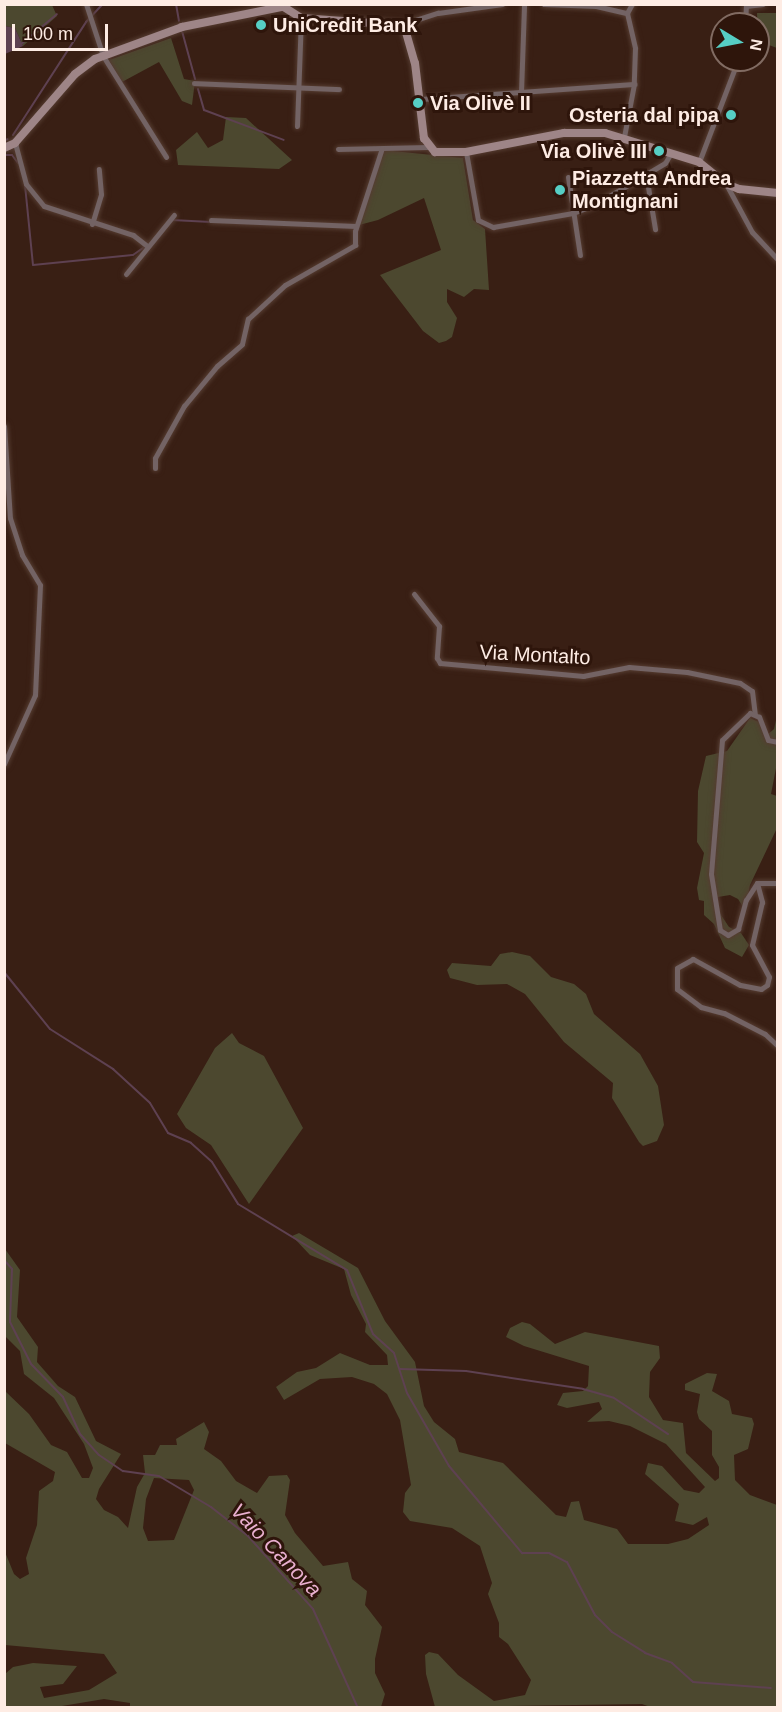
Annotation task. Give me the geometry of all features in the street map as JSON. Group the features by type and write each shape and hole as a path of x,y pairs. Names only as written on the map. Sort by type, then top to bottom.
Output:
{"street":[{"path":"4,148 15,143 75,74 103,56 182,27 280,6 301,18 400,24 438,13 502,4"},
{"path":"521,92 524,4"},
{"path":"544,4 597,5 627,13"},
{"path":"624,137 634,84 635,48 627,13 632,4"},
{"path":"746,5 763,4"},
{"path":"86,6 103,56 166,157"},
{"path":"297,126 301,18"},
{"path":"400,24 407,33 415,63 428,147"},
{"path":"699,162 733,72"},
{"path":"194,83 339,89"},
{"path":"420,99 634,84"},
{"path":"338,149 428,147 443,154 564,134 624,137 699,162 726,184 752,232 777,260"},
{"path":"15,143 26,184 34,197 54,212 133,235 147,246"},
{"path":"155,468 155,458 184,406 217,366 242,344 248,319 285,285 355,245 356,226 382,148"},
{"path":"466,152 478,220 486,226 573,213 594,206 665,163 671,153"},
{"path":"92,224 101,194 99,169"},
{"path":"646,175 655,229"},
{"path":"568,177 580,255"},
{"path":"726,184 777,193"},
{"path":"126,274 174,215"},
{"path":"212,220 356,226"},
{"path":"4,426 10,518 22,555 40,585 35,695 4,764"},
{"name":"Via Montalto","path":"414,594 439,626 437,658 440,663 583,676 629,667 687,672 740,683 752,691 755,714 768,740 777,742"},
{"path":"755,714 744,715 722,740 720,747 711,874 720,930 728,935 738,929 746,900 757,883"},
{"path":"757,883 777,883"},
{"path":"757,883 762,902 752,945 769,977 767,985 762,989 740,985 693,959 677,968 677,989 701,1008 724,1013 765,1034 777,1046"}],"shaded area":[{"path":"5,5 52,5 57,16 23,46 15,28 5,26"},
{"path":"770,13 777,13 777,48 770,45"},
{"path":"5,26 15,28 23,46 5,54"},
{"path":"171,38 184,79 195,81 192,105 182,101 159,62 122,82 109,60"},
{"path":"226,117 246,118 292,160 279,169 178,165 176,150 197,132 208,148 223,140"},
{"path":"383,150 463,158 473,220 485,229 489,290 474,289 464,297 447,289 447,302 457,318 452,337 446,341 439,343 423,331 380,275 441,250 424,198 378,220 359,225"},
{"path":"777,716 777,763 771,794 777,796 777,828 750,885 745,910 738,899 730,895 718,897 713,903 729,927 741,933 749,945 742,957 725,948 714,924 704,915 704,901 699,900 697,888 704,853 697,842 698,791 706,756 727,751 750,718 761,723 765,737 774,729"},
{"path":"512,952 530,956 551,977 574,984 586,994 594,1014 640,1054 658,1086 664,1125 657,1141 643,1146 639,1142 612,1098 613,1083 564,1042 525,994 507,984 477,985 450,978 447,970 452,963 491,966 500,954"},
{"path":"232,1033 239,1043 264,1056 303,1128 249,1204 211,1145 186,1128 177,1114 215,1048"},
{"path":"299,1233 358,1268 385,1321 415,1362 424,1406 434,1422 455,1439 459,1452 503,1463 556,1515 566,1517 571,1502 579,1501 584,1520 617,1529 628,1544 668,1544 688,1539 709,1525 707,1517 693,1525 675,1521 679,1504 645,1474 648,1463 662,1466 684,1490 699,1493 705,1487 666,1444 630,1426 609,1421 587,1422 602,1409 599,1402 567,1408 557,1405 563,1393 583,1391 588,1386 589,1366 524,1346 506,1337 510,1328 522,1322 530,1324 555,1344 585,1332 659,1346 660,1358 650,1372 649,1397 663,1420 683,1423 686,1453 715,1481 719,1478 719,1467 712,1455 712,1431 699,1419 697,1412 700,1394 685,1390 685,1384 707,1373 717,1374 712,1391 729,1401 732,1414 752,1418 754,1424 748,1449 734,1455 735,1480 750,1495 777,1505 777,1707 653,1708 642,1704 435,1707 426,1674 425,1655 429,1652 438,1654 458,1675 494,1701 525,1695 531,1680 508,1644 499,1637 499,1623 488,1594 492,1583 480,1546 452,1528 410,1521 403,1512 405,1493 411,1485 400,1420 387,1394 374,1384 352,1377 320,1379 284,1400 276,1387 297,1372 316,1368 340,1353 370,1365 388,1365 387,1355 365,1332 366,1324 351,1295 344,1269 310,1255 292,1236"},
{"path":"5,1249 20,1270 17,1317 38,1347 37,1362 58,1386 75,1397 96,1441 121,1454 99,1489 96,1499 104,1510 118,1517 128,1528 137,1487 145,1473 143,1455 155,1455 160,1445 177,1445 176,1439 204,1422 209,1432 204,1449 221,1461 236,1481 257,1493 269,1476 287,1475 290,1480 285,1515 295,1533 323,1566 348,1562 352,1579 367,1591 365,1605 382,1627 375,1659 375,1673 385,1694 381,1707 130,1708 130,1703 104,1699 56,1707 5,1706 5,1674 13,1667 33,1663 77,1666 63,1684 40,1687 44,1698 89,1690 117,1673 104,1654 5,1645 5,1552 14,1574 20,1579 29,1574 26,1558 37,1525 39,1491 53,1481 55,1472 5,1443 5,1391 29,1414 51,1445 67,1452 82,1478 89,1478 93,1468 84,1444 54,1398 24,1374 20,1351 5,1336","holes":["154,1478 189,1480 194,1490 174,1540 148,1541 143,1528 146,1499"]}],"waterway":[{"path":"13,135 86,22 103,4"},
{"path":"176,4 179,21"},
{"path":"20,45 57,14"},
{"path":"182,31 195,79"},
{"path":"198,89 204,110 284,140"},
{"path":"4,141 8,139"},
{"path":"4,155 12,155 18,163"},
{"path":"25,185 33,265 133,255 146,246"},
{"path":"172,220 211,222"},
{"path":"4,972 50,1029 113,1069 150,1103 168,1133 191,1143 212,1162 238,1204 347,1270 373,1334 394,1353 407,1393 449,1466 522,1553 549,1553 567,1562 595,1615 612,1632 645,1653 672,1663 693,1682 771,1688"},
{"name":"Vaio Canova","path":"4,1260 12,1269 10,1322 31,1364 63,1397 80,1434 99,1455 123,1471 159,1476 211,1507 248,1536 313,1609 358,1708"},
{"path":"400,1369 466,1371 583,1389 614,1398 668,1434"}],"place":[{"name":"UniCredit Bank","path":"261,25"},
{"name":"Via Olivè II","path":"418,103"},
{"name":"Osteria dal pipa","path":"731,115"},
{"name":"Via Olivè III","path":"659,151"},
{"name":"Piazzetta Andrea Montignani","path":"560,190"}]}
